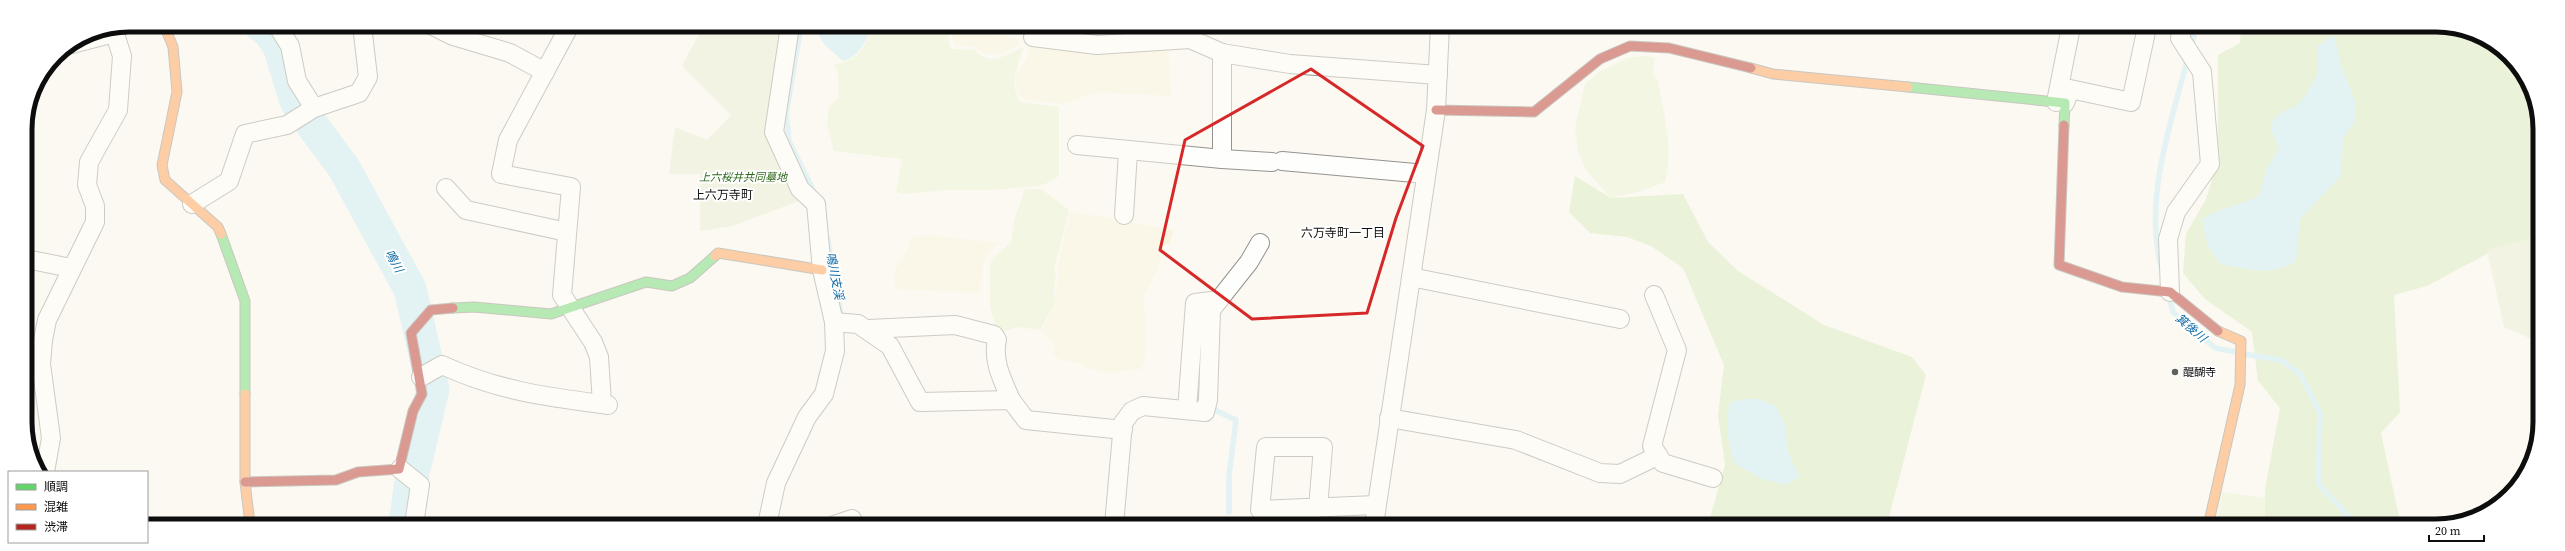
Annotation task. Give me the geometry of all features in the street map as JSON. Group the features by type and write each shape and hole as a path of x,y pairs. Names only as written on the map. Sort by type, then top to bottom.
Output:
{"street":[{"path":"167,32 173,47 177,92 162,165 165,180 218,227 245,301 245,482 249,519"},
{"path":"281,32 290,46 297,81 308,112"},
{"path":"192,204 229,181 245,134 287,125 308,112 359,93 368,77 363,32"},
{"path":"445,32 453,36 510,53 545,72"},
{"path":"421,377 442,365 476,381 557,400 605,404 599,357 593,342 562,295 571,188 501,174 508,140 566,32"},
{"path":"768,519 776,483 807,417 824,394 835,333 822,270 816,204 800,189 774,132 789,32"},
{"path":"1033,37 1097,44 1190,32 1222,53 1290,64 1438,74"},
{"path":"1375,519 1436,110 1440,32"},
{"path":"2070,32 2061,103 2059,265 2122,287 2162,291 2219,332 2241,342 2240,385 2210,519"},
{"path":"2061,103 2070,89 2131,102 2146,32"},
{"path":"45,470 51,438 40,364 43,340 47,320 71,268 95,222 95,206 87,185 89,162 118,110 122,56 114,33"},
{"path":"2162,291 2168,239 2176,212 2210,164 2202,72 2182,34"},
{"path":"1436,110 1534,112 1600,59 1630,46 1669,48 1773,74 2061,103"},
{"path":"1222,53 1222,159"},
{"path":"1077,145 1128,152 1155,151 1222,159 1426,174"},
{"path":"1124,214 1128,152"},
{"path":"446,188 466,210 567,232"},
{"path":"1115,519 1123,423 1132,411 1143,406 1205,412 1208,400 1211,310 1249,262 1260,243"},
{"path":"399,469 413,411 422,394 421,377 411,333 431,310 474,307 551,314 571,309 646,282 672,286 690,278 718,253 822,270"},
{"path":"32,260 71,268"},
{"path":"1411,277 1620,319"},
{"path":"1654,296 1678,350 1652,446 1657,456 1663,463 1713,478"},
{"path":"835,333 861,326 955,326 994,335 997,340 995,350 999,370 1011,400 1026,420 1123,430"},
{"path":"861,326 890,346 920,402 1011,400"},
{"path":"1389,418 1516,440 1600,473 1620,474 1657,456"},
{"path":"1318,508 1323,448 1266,448 1260,510 1318,508 1376,505"},
{"path":"245,482 336,480 358,472 399,469 420,485 415,519"}],"highlighted area":[{"path":"1311,69 1423,146 1396,218 1367,313 1252,319 1160,250 1185,140"}],"shaded area":[{"path":"951,32 988,32 1018,39 1020,44 1000,55 983,53 974,47 955,45"},
{"path":"1030,44 1168,45 1171,96 1098,92 1061,104 1023,99 1017,93 1016,76 1027,59"},
{"path":"1070,211 1173,230 1170,243 1163,245 1157,270 1143,297 1146,318 1145,361 1141,369 1108,373 1088,368 1078,363 1060,360 1053,354 1054,343 1041,331 1056,303 1055,293 1059,276 1057,269"},
{"path":"930,235 999,243 989,251 984,262 979,293 897,289 894,284 895,270 908,249 910,239 915,236"}],"green space":[{"name":"上六桜井共同墓地","path":"700,32 781,32 768,127 802,200 733,226 700,231 700,174 669,174 675,127 707,140 731,115 682,66"},
{"path":"871,32 947,32 951,49 975,50 986,58 999,58 1023,47 1015,74 1014,81 1016,94 1020,102 1059,107 1059,176 1043,185 992,190 944,190 907,194 896,192 902,159 834,151 827,124 829,107 839,98 838,73 834,65 856,56 863,47"},
{"path":"2241,32 2436,32 2455,34 2479,42 2495,52 2513,70 2526,92 2531,110 2533,129 2533,242 2494,250 2427,286 2394,295 2400,412 2381,433 2399,519 2265,519 2265,489 2280,408 2258,381 2252,332 2205,299 2183,273 2186,234 2206,199 2218,160 2218,55 2240,43"},
{"path":"1645,56 1654,58 1653,74 1658,81 1665,119 1669,156 1665,182 1641,191 1611,198 1586,170 1578,150 1575,128 1585,84 1599,72 1627,58"},
{"path":"1575,176 1611,198 1683,194 1708,242 1738,271 1824,325 1912,357 1926,375 1889,519 1710,519 1725,465 1718,415 1724,365 1683,268 1651,246 1627,237 1590,233 1569,212"},
{"path":"1025,189 1041,189 1069,210 1054,269 1056,277 1054,297 1056,301 1040,330 1018,327 998,333 990,307 990,265 994,258 1011,242 1014,221"},
{"path":"2533,237 2533,340 2504,327 2487,250"},
{"path":"2222,492 2279,500 2289,519 2217,519"}],"water":[{"path":"817,32 870,32 858,52 849,59 843,61 824,44"},
{"path":"1004,32 1020,32 1020,33 1010,34"},
{"path":"2334,35 2341,65 2356,104 2354,124 2343,138 2341,176 2300,219 2296,262 2276,269 2267,270 2250,270 2221,264 2208,247 2202,220 2222,209 2259,196 2267,167 2279,149 2271,130 2273,119 2282,112 2295,107 2305,96 2318,73 2318,46"},
{"path":"1743,399 1759,399 1776,406 1786,427 1787,447 1792,462 1800,476 1786,485 1762,479 1734,463 1730,448 1727,417 1731,402"}],"waterway":[{"name":"鳴川","path":"269,32 279,46 295,98 301,110 344,168 410,289 433,389 411,482 406,519"},
{"name":"鳴川支渓","path":"800,32 786,114 789,141 815,194"},
{"name":"箕後川","path":"2191,48 2195,32"},
{"name":"箕後川","path":"2162,271 2157,244 2157,190 2167,137 2188,58"},
{"name":"鳴川支渓","path":"827,236 842,320"},
{"name":"箕後川","path":"2170,300 2173,312 2215,348 2236,352"},
{"path":"1201,342 1198,402 1236,420 1229,476 1229,512"},
{"name":"箕後川","path":"2244,354 2281,360 2300,374 2320,413 2318,483 2351,519"}],"traffic: fast":[{"path":"1908,87 2065,103 2064,125"},
{"path":"221,234 245,301 245,394"},
{"path":"453,308 474,307 551,314 646,282 672,286 690,278 715,256"}],"traffic: slow":[{"path":"167,32 173,47 177,92 162,165 165,180 218,227 221,234"},
{"path":"1751,68 1773,74 1908,87"},
{"path":"715,256 718,253 822,270"},
{"path":"2210,519 2240,385 2241,341 2218,331"},
{"path":"245,394 245,482 249,519"}],"traffic: jam":[{"path":"1436,110 1534,112 1600,59 1630,46 1669,48 1751,68"},
{"path":"2064,125 2059,265 2122,287 2170,292 2218,331"},
{"path":"245,482 336,480 358,472 399,469 413,411 422,394 411,333 431,310 453,308"}],"place":[{"name":"醍醐寺","path":"2175,372"}],"district":[{"name":"上六万寺町","path":"723,195"},
{"name":"六万寺町一丁目","path":"1343,233"}]}
